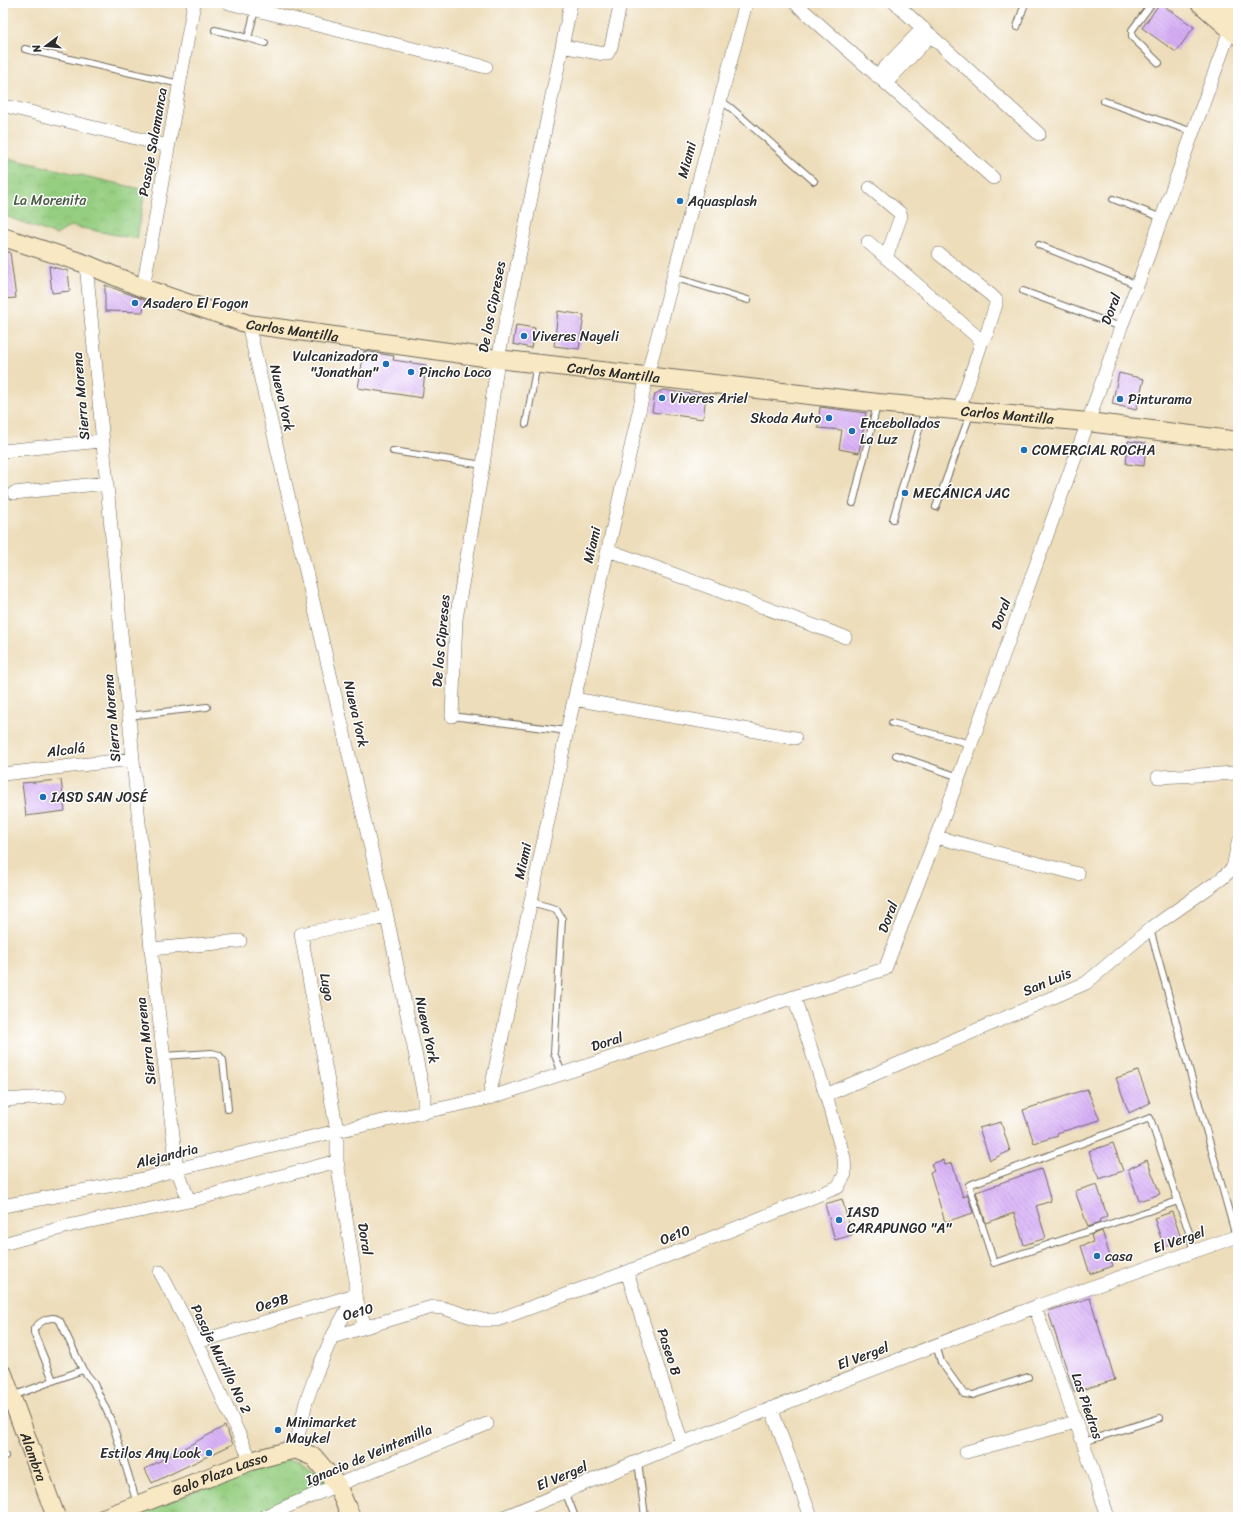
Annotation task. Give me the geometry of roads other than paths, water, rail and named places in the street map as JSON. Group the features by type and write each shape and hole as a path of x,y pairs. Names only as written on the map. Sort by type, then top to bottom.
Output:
{"street":[{"name":"Pasaje Salamanca","path":"143,288 194,3"},
{"path":"229,3 486,67"},
{"name":"De los Cipreses","path":"452,716 456,619 483,466 498,359 571,3"},
{"name":"Miami","path":"489,1098 574,699 647,376 746,3"},
{"path":"795,3 993,178"},
{"path":"895,3 1039,134"},
{"path":"1200,3 1235,28"},
{"path":"1220,3 1235,28"},
{"path":"562,46 607,54 611,47 619,10"},
{"name":"Doral","path":"296,1449 306,1402 316,1374 332,1337 355,1295 355,1276 337,1161 337,1131 489,1098 794,997 885,969 959,777 1193,132 1235,28"},
{"path":"881,79 927,32"},
{"path":"10,107 168,146"},
{"path":"870,188 900,213 901,216 886,258"},
{"name":"Carlos Mantilla","path":"3,237 86,264 143,288 248,324 498,359 878,402 1088,422 1238,441"},
{"path":"868,242 982,341"},
{"path":"939,254 996,300 987,334 982,341 965,410"},
{"name":"Sierra Morena","path":"86,264 101,441 151,949 177,1170 189,1201"},
{"name":"Nueva York","path":"248,324 387,917 424,1096 424,1113"},
{"path":"3,451 101,441"},
{"path":"14,493 106,483"},
{"path":"608,550 845,637"},
{"path":"574,699 795,738"},
{"name":"Alcalá","path":"3,774 132,759"},
{"path":"1158,777 1238,773"},
{"path":"936,837 1078,874"},
{"name":"San Luis","path":"826,1095 1086,983 1150,929 1221,879 1232,868 1238,843"},
{"name":"Lugo","path":"337,1131 301,934 387,917"},
{"path":"151,949 240,941"},
{"name":"Oe10","path":"332,1337 432,1307 443,1308 482,1320 497,1320 627,1272 838,1186 845,1174 844,1158 826,1095 794,997"},
{"path":"3,1100 61,1096"},
{"name":"Alejandria","path":"3,1206 144,1179 337,1131"},
{"path":"3,1244 72,1225 189,1201 337,1161"},
{"name":"El Vergel","path":"504,1517 682,1443 1035,1307 1237,1237"},
{"name":"Pasaje Murillo No 2","path":"160,1272 197,1342 251,1460"},
{"name":"Paseo B","path":"627,1272 682,1443"},
{"path":"355,1295 365,1327"},
{"name":"Oe9B","path":"197,1342 355,1295"},
{"name":"Las Piedras","path":"1035,1307 1108,1517"},
{"name":"Alambra","path":"3,1374 56,1517"},
{"path":"771,1408 811,1517"},
{"path":"966,1452 1076,1422"},
{"name":"Ignacio de Veintemilla","path":"263,1517 487,1424"},
{"path":"296,1449 314,1457 337,1485 351,1517"},
{"name":"Galo Plaza Lasso","path":"106,1517 251,1460 296,1449"}],"lane":[{"path":"1017,27 1025,3"},
{"path":"1152,3 1132,30 1131,34 1132,37 1159,63"},
{"path":"248,38 255,10"},
{"path":"215,30 265,44"},
{"path":"25,49 180,84"},
{"path":"720,100 814,181"},
{"path":"1104,101 1193,132"},
{"path":"1113,199 1162,218"},
{"path":"1039,245 1138,286"},
{"path":"673,278 748,300"},
{"path":"1023,291 1121,327"},
{"path":"526,424 538,363"},
{"path":"853,503 878,402"},
{"path":"893,519 926,406"},
{"path":"936,507 965,410"},
{"path":"393,450 483,466"},
{"path":"128,716 207,707"},
{"path":"452,716 567,731"},
{"path":"892,723 971,744"},
{"path":"896,755 959,777"},
{"path":"531,902 556,909 562,919 554,1053 562,1074"},
{"path":"1150,929 1237,1237"},
{"path":"164,1056 212,1053 219,1055 223,1060 228,1109"},
{"path":"1178,1201 994,1263 969,1185 1150,1118 1188,1229 1194,1252"},
{"path":"53,1380 34,1333 34,1328 36,1326 52,1317 60,1321 83,1370 93,1382 112,1422 137,1505"},
{"path":"936,1345 941,1362 964,1394 974,1395 1028,1377"},
{"path":"12,1397 53,1380 83,1370"},
{"path":"1083,1442 1160,1418"},
{"path":"638,1461 645,1517"},
{"path":"565,1491 575,1517"}],"place":[{"name":"Aquasplash","path":"680,201"},
{"name":"Asadero El Fogon","path":"135,303"},
{"name":"Viveres Nayeli","path":"524,336"},
{"name":"Vulcanizadora \"Jonathan\"","path":"386,364"},
{"name":"Pincho Loco","path":"411,372"},
{"name":"Viveres Ariel","path":"662,398"},
{"name":"Pinturama","path":"1120,399"},
{"name":"Skoda Auto","path":"829,418"},
{"name":"Encebollados La Luz","path":"852,431"},
{"name":"COMERCIAL ROCHA","path":"1024,450"},
{"name":"MECÁNICA JAC","path":"905,493"},
{"name":"IASD SAN JOSÉ","path":"43,797"},
{"name":"IASD CARAPUNGO \"A\"","path":"839,1220"},
{"name":"casa","path":"1097,1256"},
{"name":"Minimarket Maykel","path":"278,1430"},
{"name":"Estilos Any Look","path":"209,1453"}],"park label":[{"name":"La Morenita","path":"50,200"}]}
